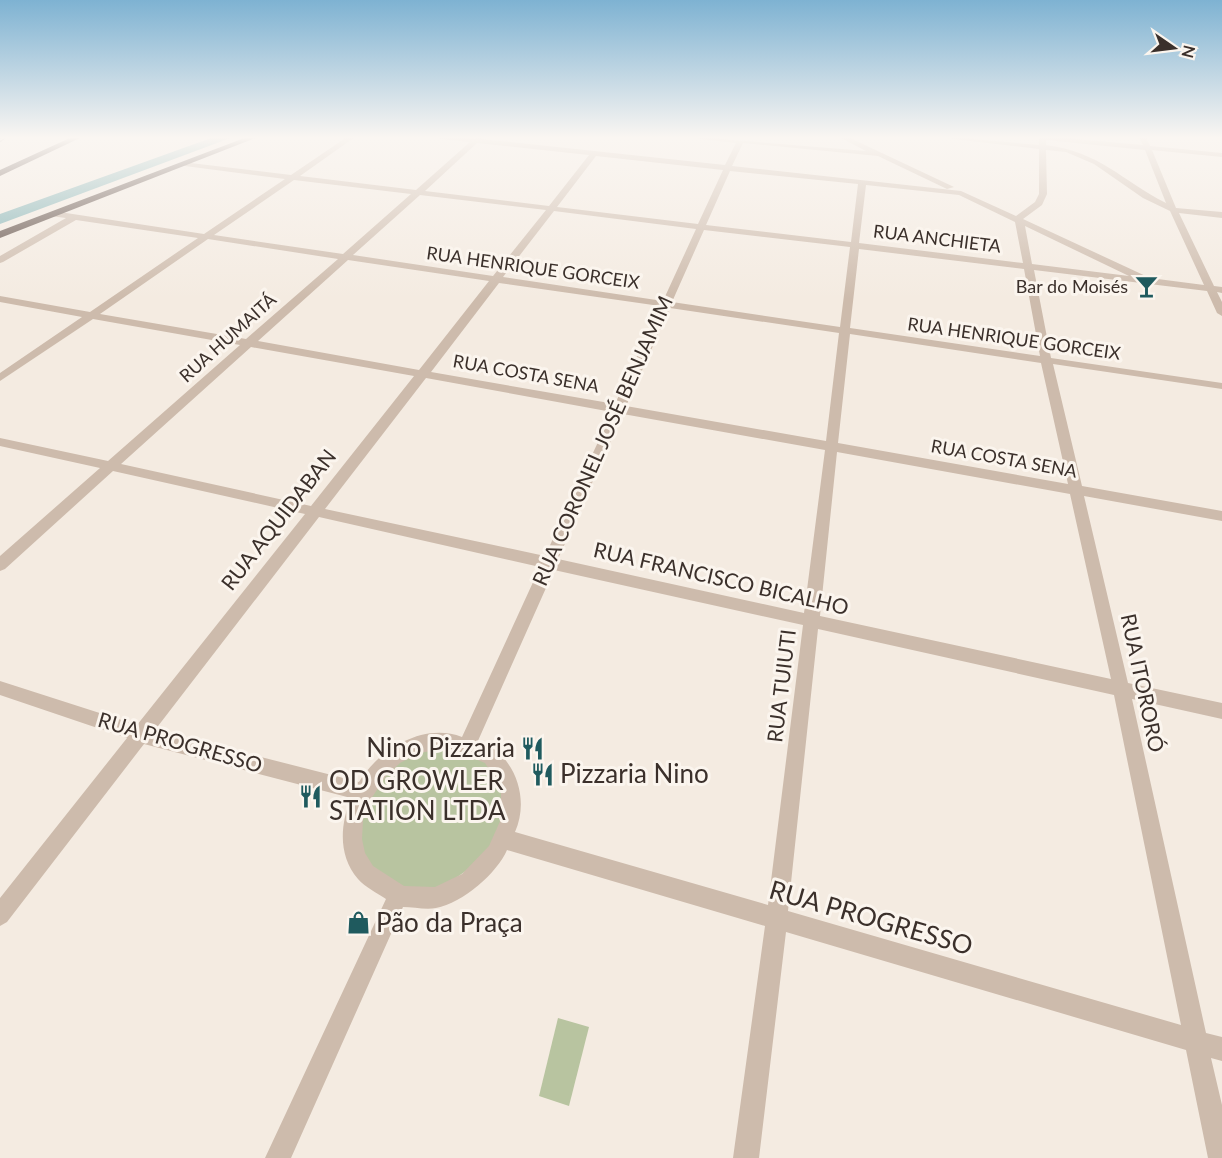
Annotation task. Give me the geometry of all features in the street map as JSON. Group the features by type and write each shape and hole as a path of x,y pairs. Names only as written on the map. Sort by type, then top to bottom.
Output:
{"highway":[{"path":"0,235 114,191"}],"street":[{"path":"0,378 273,191"},
{"name":"RUA ANCHIETA","path":"409,191 1222,290"},
{"name":"RUA AQUIDABAN","path":"0,915 566,191"},
{"name":"RUA CORONEL JOSÉ BENJAMIM","path":"468,743 716,191"},
{"name":"RUA TUIUTI","path":"746,1158 777,918 861,191"},
{"path":"943,191 961,193"},
{"path":"957,191 1019,218 1148,281"},
{"path":"1019,218 1039,203 1043,191"},
{"path":"1138,191 1173,210 1222,214"},
{"path":"1164,191 1222,313"},
{"name":"RUA HUMAITÁ","path":"0,565 251,343 417,192"},
{"path":"1146,196 1167,197"},
{"name":"RUA HENRIQUE GORCEIX","path":"53,214 1222,386"},
{"path":"0,260 73,218"},
{"name":"RUA ITORORÓ","path":"1019,218 1046,360 1121,688 1221,1158"},
{"name":"RUA COSTA SENA","path":"0,299 1222,516"},
{"name":"RUA FRANCISCO BICALHO","path":"0,442 318,510 1222,711"},
{"name":"RUA PROGRESSO","path":"0,688 141,735 363,792"},
{"path":"450,740 468,743 492,757 508,779 512,808 505,839 496,856 480,874 460,888 437,896 414,898 398,895 375,883 362,868 355,851 352,831 355,811 363,792 375,774 391,759 410,747 429,741 450,740"},
{"name":"RUA PROGRESSO","path":"505,839 1222,1050"},
{"path":"278,1158 398,895"}],"green space":[{"path":"447,745 480,756 501,781 505,818 490,854 443,887 402,888 360,858 363,793 409,752"},
{"path":"558,1018 589,1027 569,1106 539,1096"}],"waterway":[{"path":"0,219 77,191"}],"place":[{"name":"Bar do Moisés","path":"1146,287"},
{"name":"Nino Pizzaria","path":"533,748"},
{"name":"Pizzaria Nino","path":"542,774"},
{"name":"OD GROWLER STATION LTDA","path":"311,796"},
{"name":"Pão da Praça","path":"358,923"}]}
